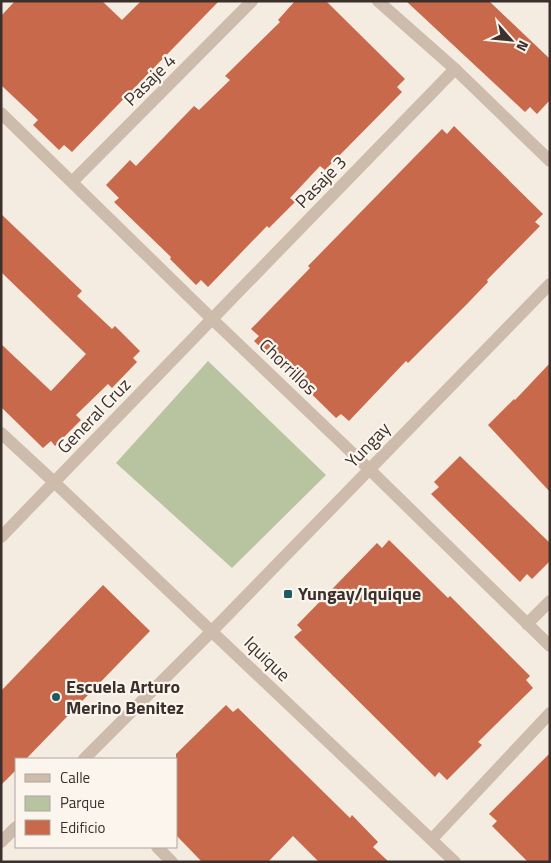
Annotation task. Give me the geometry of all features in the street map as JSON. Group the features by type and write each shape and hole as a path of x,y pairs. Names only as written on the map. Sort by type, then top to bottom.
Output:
{"street":[{"name":"Pasaje 4","path":"72,182 252,1"},
{"path":"378,1 455,69 550,161"},
{"name":"Pasaje 3","path":"212,319 455,69"},
{"name":"Chorrillos","path":"1,114 550,646"},
{"name":"Yungay","path":"85,758 550,284"},
{"name":"General Cruz","path":"1,537 212,319"},
{"name":"Iquique","path":"1,433 212,630 455,862"},
{"path":"527,624 550,600"},
{"path":"432,840 550,712"},
{"path":"1,842 15,828"},
{"path":"158,848 172,862"}],"green space":[{"path":"208,361 326,475 232,568 116,463"}],"building":[{"path":"15,1 102,1 122,20 141,1 219,1 72,152 64,145 59,150 33,125 38,120 1,85 1,16"},
{"path":"295,1 326,1 405,79 397,87 402,92 325,170 320,166 290,198 295,202 269,228 267,226 208,287 201,280 196,285 170,259 171,257 114,202 119,198 106,185 130,160 136,166 194,106 199,110 230,80 225,76 280,22 278,20"},
{"path":"406,1 489,1 550,59 550,100 537,114 530,107 525,112"},
{"path":"454,126 543,214 535,222 540,226 487,280 488,282 468,303 408,363 406,361 349,421 341,414 336,418 282,365 280,366 254,341 259,336 251,329 310,268 308,266 442,129 447,134"},
{"path":"1,214 82,291 77,296 112,329 115,326 140,351 133,358 137,362 112,388 108,384 76,415 81,420 55,446 51,441 43,448 1,407 1,344 51,391 86,354 1,272"},
{"path":"550,363 550,492 488,425"},
{"path":"460,456 550,543 550,561 532,579 527,574 520,582 431,494 439,487 434,482"},
{"path":"389,540 448,598 450,596 530,676 526,680 533,688 478,742 482,745 447,780 439,772 435,777 294,637 302,630 297,625 377,543 382,548"},
{"path":"103,585 150,631 27,758 15,758 15,771 1,785 1,691"},
{"path":"226,705 233,712 238,708 350,818 352,815 378,842 373,847 389,862 319,862 293,836 268,862 202,862 178,837 178,758 176,758 176,754"},
{"path":"550,753 550,862 528,862 492,826 497,821 489,814"}],"place":[{"name":"Yungay/Iquique","path":"288,594"},
{"name":"Escuela Arturo Merino Benitez","path":"56,697"}]}
